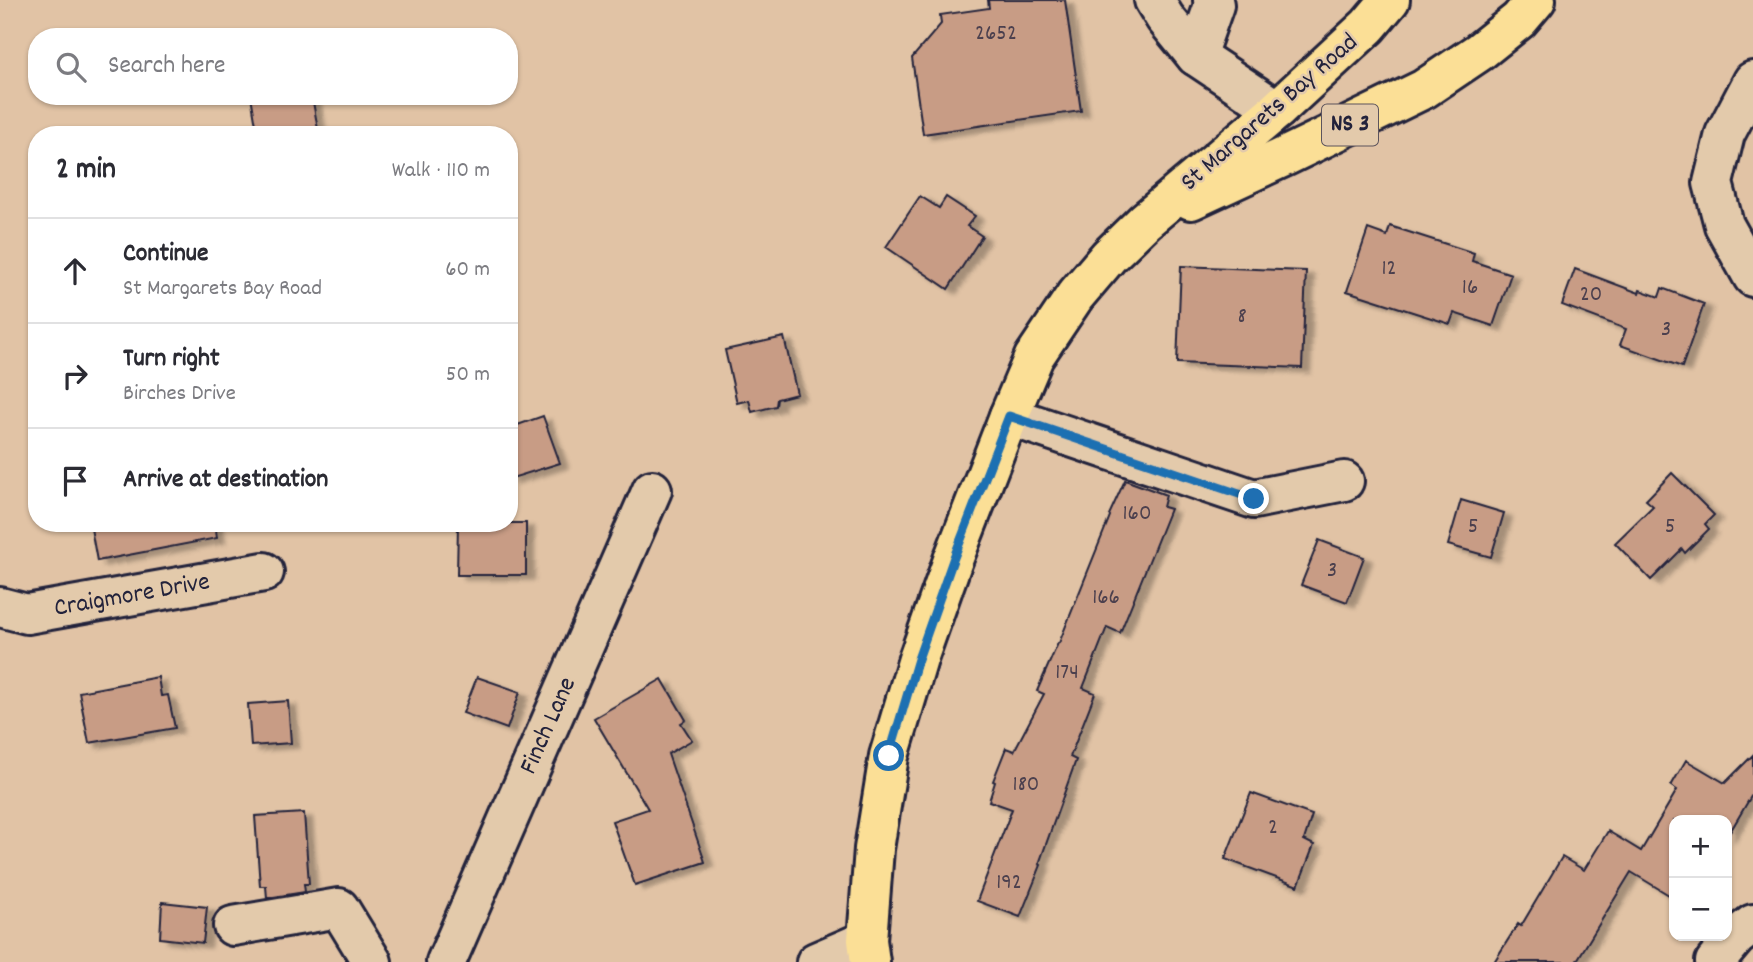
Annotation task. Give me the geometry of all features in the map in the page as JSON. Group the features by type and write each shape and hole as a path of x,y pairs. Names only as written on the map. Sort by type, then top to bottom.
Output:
{"main road":[{"name":"St Margarets Bay Road","path":"868,951 874,849 889,756 918,659 953,560 1034,357 1074,296 1109,256 1277,110 1368,26 1390,0"},
{"name":"St Margarets Bay Road","path":"1145,222 1424,89 1479,52 1519,20 1536,0"}],"street":[{"path":"1154,0 1196,56 1277,110"},
{"path":"1196,56 1214,5 1213,0"},
{"path":"1753,81 1725,134 1713,183 1724,225 1753,277"},
{"path":"1009,416 1254,499 1344,481"},
{"name":"Finch Lane","path":"446,962 652,490"},
{"name":"Craigmore Drive","path":"0,607 27,614 264,572"},
{"path":"233,926 339,908 372,962"},
{"path":"1715,962 1736,937 1753,923"},
{"path":"817,962 868,951"}],"building":[{"path":"988,0 1065,0 1081,111 923,134 912,58 941,24 940,15 989,8"},
{"path":"253,105 314,105 317,126 256,126"},
{"path":"920,196 939,208 946,197 975,216 967,226 982,236 948,289 886,247"},
{"path":"1390,226 1474,253 1472,261 1511,274 1493,326 1454,313 1450,324 1347,291 1368,229 1387,236"},
{"path":"1181,266 1306,271 1302,368 1177,363"},
{"path":"1575,269 1639,293 1640,290 1659,297 1662,288 1704,304 1682,367 1620,345 1626,329 1562,305"},
{"path":"784,337 797,394 777,399 776,406 752,412 749,400 737,403 725,350"},
{"path":"543,416 560,463 518,476 518,425"},
{"path":"1672,473 1714,515 1705,524 1709,529 1685,553 1682,549 1651,580 1615,543 1653,506 1646,500"},
{"path":"1125,480 1166,495 1163,507 1170,509 1120,633 1107,627 1083,688 1095,693 1070,757 1076,760 1039,864 1041,865 1020,917 977,901 1012,809 989,801 995,782 993,781 1006,748 1014,751 1044,694 1037,691"},
{"path":"1461,500 1504,513 1491,557 1448,545"},
{"path":"518,523 526,523 526,575 457,575 458,532 518,532"},
{"path":"92,532 216,532 217,538 97,561"},
{"path":"1319,540 1364,557 1347,602 1301,585"},
{"path":"158,677 161,696 168,695 175,728 89,743 79,692"},
{"path":"477,677 520,692 507,729 463,713"},
{"path":"662,679 686,720 681,723 692,740 668,754 705,862 635,885 612,821 648,809 594,718"},
{"path":"288,701 291,743 251,746 248,704"},
{"path":"1753,755 1753,793 1732,829 1732,815 1669,815 1669,895 1631,872 1576,962 1494,962 1518,924 1521,926 1562,857 1584,870 1608,831 1641,851 1677,790 1671,786 1686,760 1725,783"},
{"path":"1251,793 1312,815 1304,840 1314,845 1298,886 1225,859"},
{"path":"304,813 309,884 304,884 305,892 267,898 266,886 260,886 255,816"},
{"path":"162,902 207,907 203,943 160,938"}],"route":[{"path":"889,756 918,659 1009,416 1254,499"}]}
